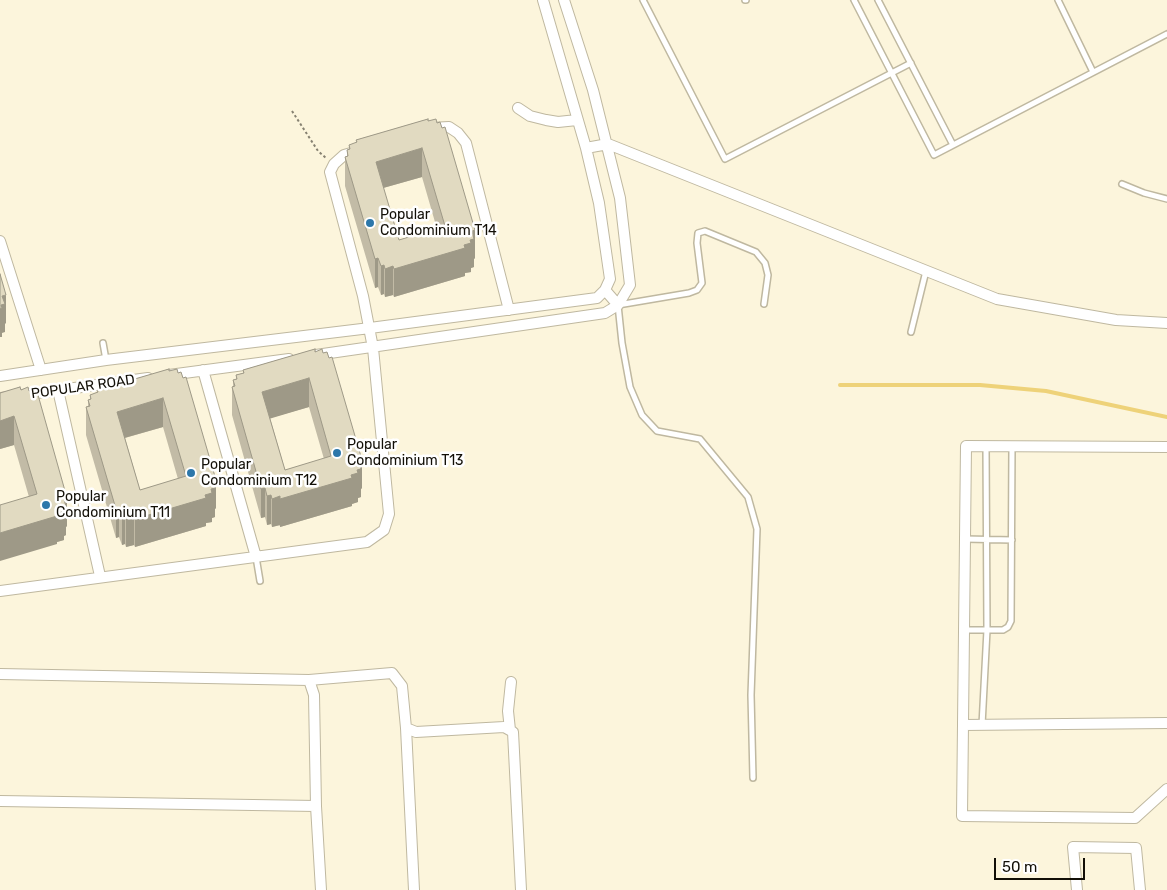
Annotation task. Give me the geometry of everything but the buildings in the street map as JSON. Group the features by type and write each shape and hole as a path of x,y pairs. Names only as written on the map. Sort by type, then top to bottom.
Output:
{"street":[{"path":"543,0 600,203 610,279 605,290 618,305 630,286 620,198 608,144 564,0"},
{"path":"518,108 530,116 546,120 558,122 578,120"},
{"path":"417,132 435,127 449,127 458,133 466,143 509,310"},
{"path":"586,148 608,144 997,300 1116,320 1167,323"},
{"path":"0,590 367,542 384,530 389,514 370,328 330,172 334,164 344,155 372,146"},
{"path":"0,241 40,370"},
{"name":"POPULAR ROAD","path":"0,376 106,360 597,298 605,290"},
{"name":"POPULAR ROAD","path":"0,398 373,348 605,313 618,305"},
{"path":"203,370 256,557"},
{"path":"58,390 100,576"},
{"path":"1167,447 966,446 962,816 1136,818 1167,789"},
{"path":"0,674 309,680 392,673 402,686 406,728 414,890"},
{"path":"309,680 314,695 316,806 321,890"},
{"path":"510,730 508,710 512,682"},
{"path":"963,725 1167,724"},
{"path":"406,728 416,732 504,727 513,732 520,890"},
{"path":"0,801 316,806"},
{"path":"1077,890 1073,847 1136,848 1140,890"}],"lane":[{"path":"642,0 725,159 911,63"},
{"path":"854,0 934,155 1167,34"},
{"path":"878,0 953,145"},
{"path":"1058,0 1093,72"},
{"path":"1122,184 1144,194 1167,199"},
{"path":"753,778 751,695 757,530 748,497 700,439 656,431 642,415 630,387 622,343 618,305 697,290 702,284 697,243 698,234 705,231 756,252 765,263 768,275 764,304"},
{"path":"911,332 926,270"},
{"path":"102,343 106,360"},
{"path":"982,725 987,630 986,446"},
{"path":"964,630 1003,630 1008,628 1011,622 1012,446"},
{"path":"965,539 1012,540"},
{"path":"256,557 260,581"}],"path":[{"path":"292,112 318,151 334,164"}],"waterway":[{"path":"840,385 980,385 1046,391 1167,417"}],"place":[{"name":"Popular Condominium T14","path":"370,223"},
{"name":"Popular Condominium T13","path":"337,453"},
{"name":"Popular Condominium T12","path":"191,473"},
{"name":"Popular Condominium T11","path":"46,505"}]}
